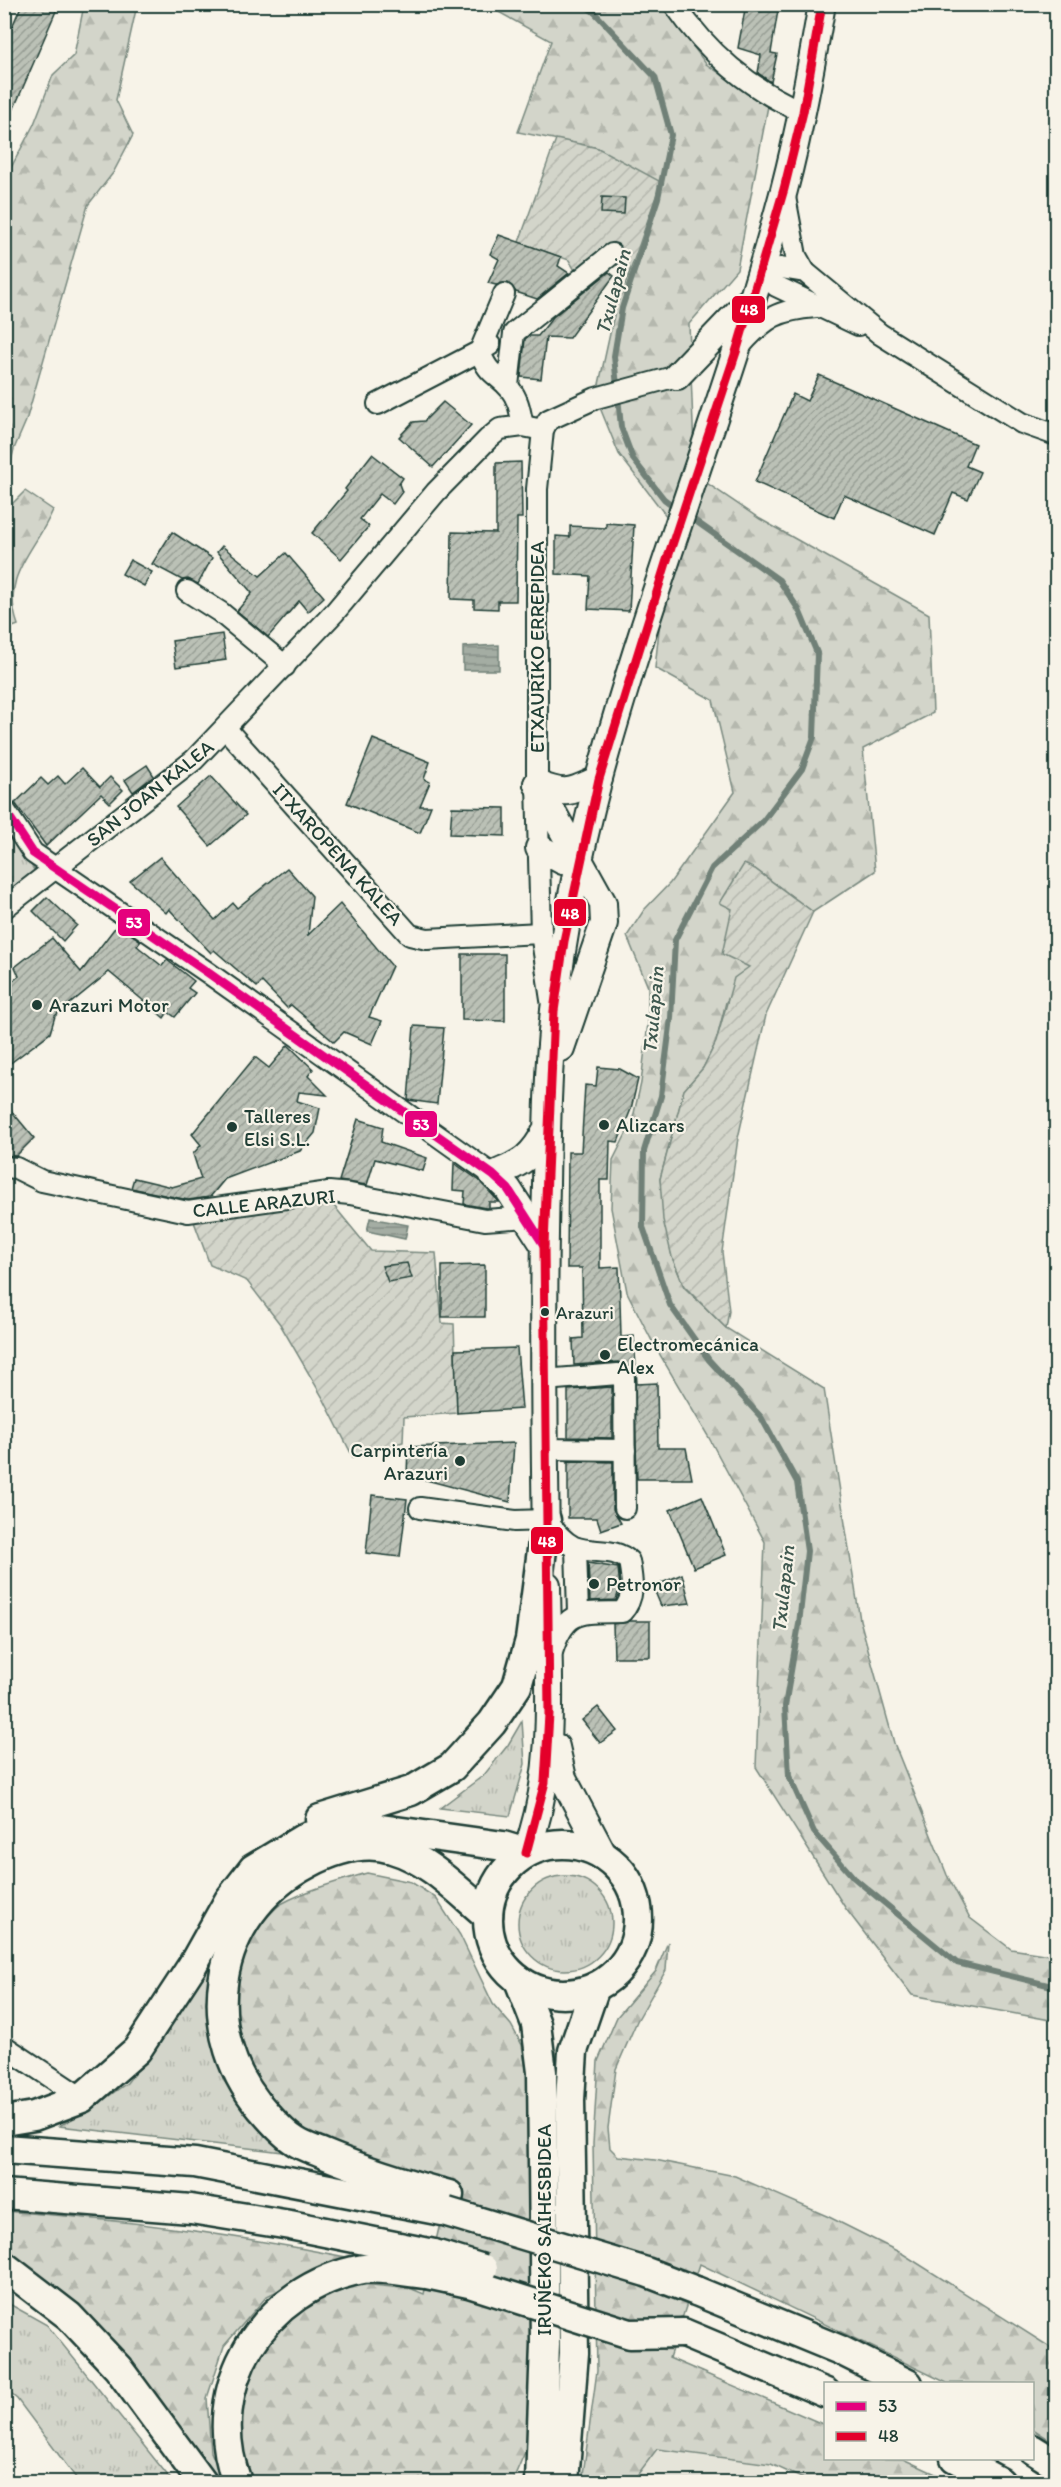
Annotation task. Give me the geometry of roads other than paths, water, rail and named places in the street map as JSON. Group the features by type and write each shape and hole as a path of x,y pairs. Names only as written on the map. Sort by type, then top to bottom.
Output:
{"highway":[{"path":"4,2121 34,2116 82,2098 137,2050 192,1966 229,1900 253,1869 295,1831 324,1817 411,1791 452,1767 492,1723 517,1686 530,1640 546,1520"},
{"path":"253,1869 306,1837 340,1828 378,1828 503,1846 526,1853"},
{"path":"573,1844 604,1856 629,1882 636,1901 638,1927 633,1947 624,1963 615,1974 595,1988 572,1994 553,1994 535,1989 519,1980 506,1968 495,1952 489,1931 488,1916 491,1898 498,1881 509,1867 526,1853 549,1845 573,1844"},
{"path":"488,1916 420,1860 391,1848 363,1845 326,1854 288,1874 264,1895 233,1940 221,1989 223,2025 232,2063 251,2098 295,2142 401,2182 448,2204 696,2291 840,2350 904,2382"},
{"name":"IRUÑEKO SAIHESBIDEA","path":"519,1980 536,2025 542,2072 545,2343 540,2482"},
{"name":"IRUÑEKO SAIHESBIDEA","path":"564,2482 574,2353 570,2100 573,2051 595,1988"},
{"path":"4,2149 195,2163 448,2204"},
{"path":"4,2194 191,2209 290,2225 430,2264 576,2296 683,2333 824,2393"},
{"path":"237,2482 231,2465 226,2436 228,2406 238,2364 266,2322 292,2298 328,2278 366,2269 430,2264"},
{"path":"4,2266 69,2316 118,2368 202,2482"},
{"path":"523,2482 536,2430 545,2343"},
{"path":"1034,2450 1056,2464"},
{"path":"960,2460 1000,2482"}],"main road":[{"path":"526,1853 545,1782 549,1714 544,1245 547,1128 554,1011 580,864 599,779 761,270 803,112 822,4"},
{"path":"669,378 753,296"},
{"path":"669,378 728,378"},
{"path":"537,784 554,791 570,793 599,779"},
{"path":"537,784 603,903 604,923 550,1079"},
{"path":"539,848 563,861 580,864"},
{"path":"500,1182 527,1160 538,1147 547,1128"},
{"path":"500,1182 531,1190 546,1183"},
{"path":"500,1182 527,1217 544,1245"},
{"path":"549,1714 563,1778 604,1856"}],"street":[{"path":"674,4 716,54 756,89 803,112"},
{"path":"784,189 796,256 805,272 880,334 1022,423 1056,435"},
{"path":"378,404 514,333 612,254"},
{"path":"761,270 781,268 805,272"},
{"path":"761,270 776,286 817,307 880,334"},
{"path":"504,294 480,351 484,364 498,380 508,386 517,399 523,426"},
{"path":"737,349 758,326 773,315 790,309 817,307"},
{"path":"508,386 514,333"},
{"path":"543,430 548,420 596,398 669,378"},
{"name":"SAN JOAN KALEA","path":"4,909 194,760 226,729 334,613 436,492 488,439 501,429 523,426 543,430"},
{"name":"ETXAURIKO ERREPIDEA","path":"543,430 537,489 537,784 541,933 545,974 554,1011"},
{"path":"187,591 220,612 285,666"},
{"name":"ITXAROPENA KALEA","path":"226,729 410,935 427,939 541,933"},
{"path":"4,809 33,853 216,978 500,1182"},
{"name":"CALLE ARAZURI","path":"10,1167 42,1181 188,1212 328,1192 350,1194 485,1220 527,1217"},
{"path":"544,1380 618,1374 624,1377 626,1508"},
{"path":"545,1449 625,1450"},
{"path":"420,1508 506,1520 546,1520 566,1542 576,1548 621,1553 630,1560 633,1584 630,1604 622,1612 578,1613 568,1619 559,1631 548,1665"},
{"path":"576,1548 578,1613"},
{"path":"4,2046 82,2098"}],"waterway":[{"name":"Txulapain","path":"583,4 594,12 655,77 671,135 658,198 622,308 614,356 621,427 633,459 664,499 676,508"},
{"name":"Txulapain","path":"687,515 779,580 799,610 817,653 814,737 802,769 763,821 712,868 675,940 671,1018 661,1096 644,1151 643,1227 670,1305 709,1360 761,1417 797,1482 807,1551 799,1624 785,1706 789,1776 814,1832 854,1878 957,1963 1056,1987"}],"place":[{"name":"Arazuri Motor","path":"37,1005"},
{"name":"Alizcars","path":"604,1125"},
{"name":"Talleres Elsi S.L.","path":"232,1127"},
{"name":"Arazuri","path":"545,1312"},
{"name":"Electromecánica Alex","path":"605,1355"},
{"name":"Carpintería Arazuri","path":"460,1461"},
{"name":"Petronor","path":"594,1584"}]}
